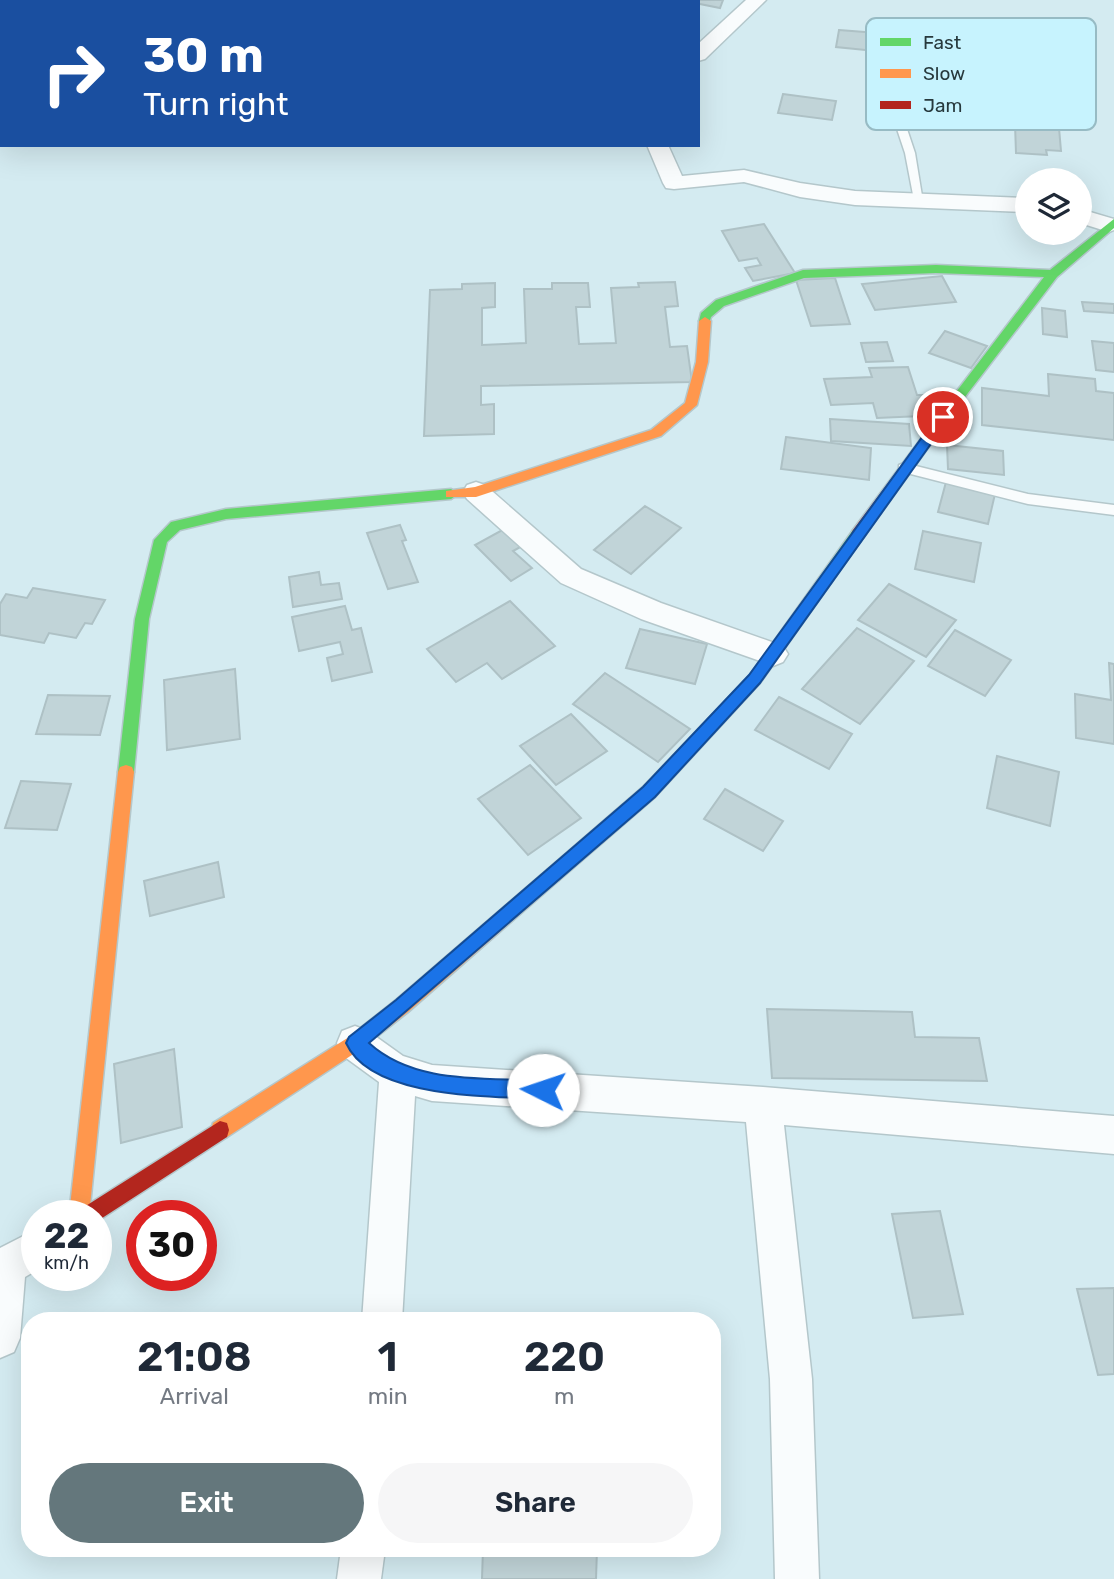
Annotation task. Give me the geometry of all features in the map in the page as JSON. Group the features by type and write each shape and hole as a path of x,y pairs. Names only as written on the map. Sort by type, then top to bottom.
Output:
{"street":[{"path":"700,53 757,0"},
{"path":"658,147 674,183 744,176 828,194 1015,204"},
{"path":"1092,219 1112,223"},
{"path":"112,1200 355,1043 402,1006 649,792 755,679 904,468 1054,274 1112,223"},
{"path":"81,1200 142,618 161,540 176,526 226,514 476,492 656,433 691,405 702,362 705,316 720,303 803,274 936,269 1054,274"},
{"path":"476,492 571,576 651,611 773,654"},
{"path":"355,1043 375,1061 398,1074 432,1083 763,1105 1114,1135"},
{"path":"383,1312 398,1074"},
{"path":"763,1105 791,1379 797,1579"},
{"path":"0,1338 14,1261"},
{"path":"359,1579 362,1557"}],"lane":[{"path":"903,130 911,153 919,200"},
{"path":"904,468 1028,499 1114,510"}],"building":[{"path":"700,0 723,0 720,8 700,4"},
{"path":"839,30 866,32 866,50 836,47"},
{"path":"783,94 836,101 832,120 778,113"},
{"path":"1015,130 1059,130 1061,151 1046,150 1047,155 1016,153"},
{"path":"764,224 795,273 753,281 745,268 761,265 757,258 739,261 722,231"},
{"path":"942,276 956,302 875,310 862,284"},
{"path":"835,278 850,324 811,326 796,280"},
{"path":"675,282 678,306 665,307 670,347 687,346 692,382 481,386 481,405 494,404 494,434 424,436 430,290 462,289 462,284 495,283 495,307 482,308 482,345 526,343 524,289 552,289 552,283 588,283 590,307 576,307 579,344 616,343 611,288 639,287 638,283"},
{"path":"1082,302 1114,304 1114,313 1084,311"},
{"path":"1042,308 1065,311 1067,337 1043,334"},
{"path":"945,331 987,346 971,368 929,353"},
{"path":"1092,341 1114,343 1114,372 1096,370"},
{"path":"887,342 893,361 866,362 861,343"},
{"path":"908,367 917,395 937,395 944,415 877,418 873,403 831,405 824,379 872,377 869,368"},
{"path":"1048,374 1095,379 1096,391 1114,393 1114,440 982,425 982,388 1049,396"},
{"path":"830,419 909,424 911,446 831,441"},
{"path":"786,437 871,448 869,480 781,469"},
{"path":"947,445 1003,451 1004,475 948,469"},
{"path":"946,482 995,494 988,524 938,512"},
{"path":"645,506 681,528 631,574 594,550"},
{"path":"400,525 406,540 402,541 418,582 388,589 367,533"},
{"path":"506,528 524,545 513,551 532,568 511,581 475,545"},
{"path":"923,531 981,543 974,582 915,569"},
{"path":"319,572 321,585 339,583 342,599 293,607 289,577"},
{"path":"889,584 956,620 926,657 858,620"},
{"path":"33,588 105,600 92,624 85,623 76,638 49,633 44,643 0,635 0,604 6,594 27,598"},
{"path":"510,601 555,646 502,679 487,663 456,682 427,649"},
{"path":"345,606 352,630 361,628 372,672 332,681 327,658 343,654 340,642 299,651 292,617"},
{"path":"857,628 914,661 860,724 802,689"},
{"path":"640,629 707,644 695,684 626,668"},
{"path":"955,630 1011,660 985,696 928,666"},
{"path":"1109,663 1114,664 1114,744 1076,738 1075,694 1111,700"},
{"path":"235,669 240,739 167,750 164,680"},
{"path":"605,673 690,729 658,762 573,704"},
{"path":"48,695 110,696 100,735 36,734"},
{"path":"779,697 852,734 829,769 755,730"},
{"path":"571,714 607,751 556,785 520,746"},
{"path":"997,756 1059,772 1050,826 987,808"},
{"path":"530,765 581,818 528,855 478,799"},
{"path":"21,781 71,784 57,830 5,828"},
{"path":"725,789 783,821 763,851 704,819"},
{"path":"218,862 224,897 150,916 144,881"},
{"path":"767,1009 912,1012 915,1037 979,1038 987,1081 772,1078"},
{"path":"174,1049 182,1127 121,1143 114,1064"},
{"path":"940,1211 963,1314 913,1318 892,1214"},
{"path":"1114,1288 1114,1374 1098,1375 1077,1289"},
{"path":"483,1557 597,1557 596,1579 482,1579"}],"traffic: fast":[{"path":"954,403 1053,274 1114,222"},
{"path":"705,321 705,316 720,303 803,274 936,269 1053,274"},
{"path":"126,772 142,619 161,540 176,526 226,514 451,494"},
{"path":"553,875 649,792 755,679 858,534"}],"traffic: slow":[{"path":"451,494 476,492 656,433 691,405 702,362 705,321"},
{"path":"81,1200 126,772"},
{"path":"220,1130 355,1043 402,1006 553,875"}],"traffic: jam":[{"path":"858,534 954,403"},
{"path":"112,1200 220,1130"}],"route":[{"path":"543,1090 432,1083 415,1079 398,1074 375,1061 355,1043 402,1006 649,792 755,679 943,417"}]}
